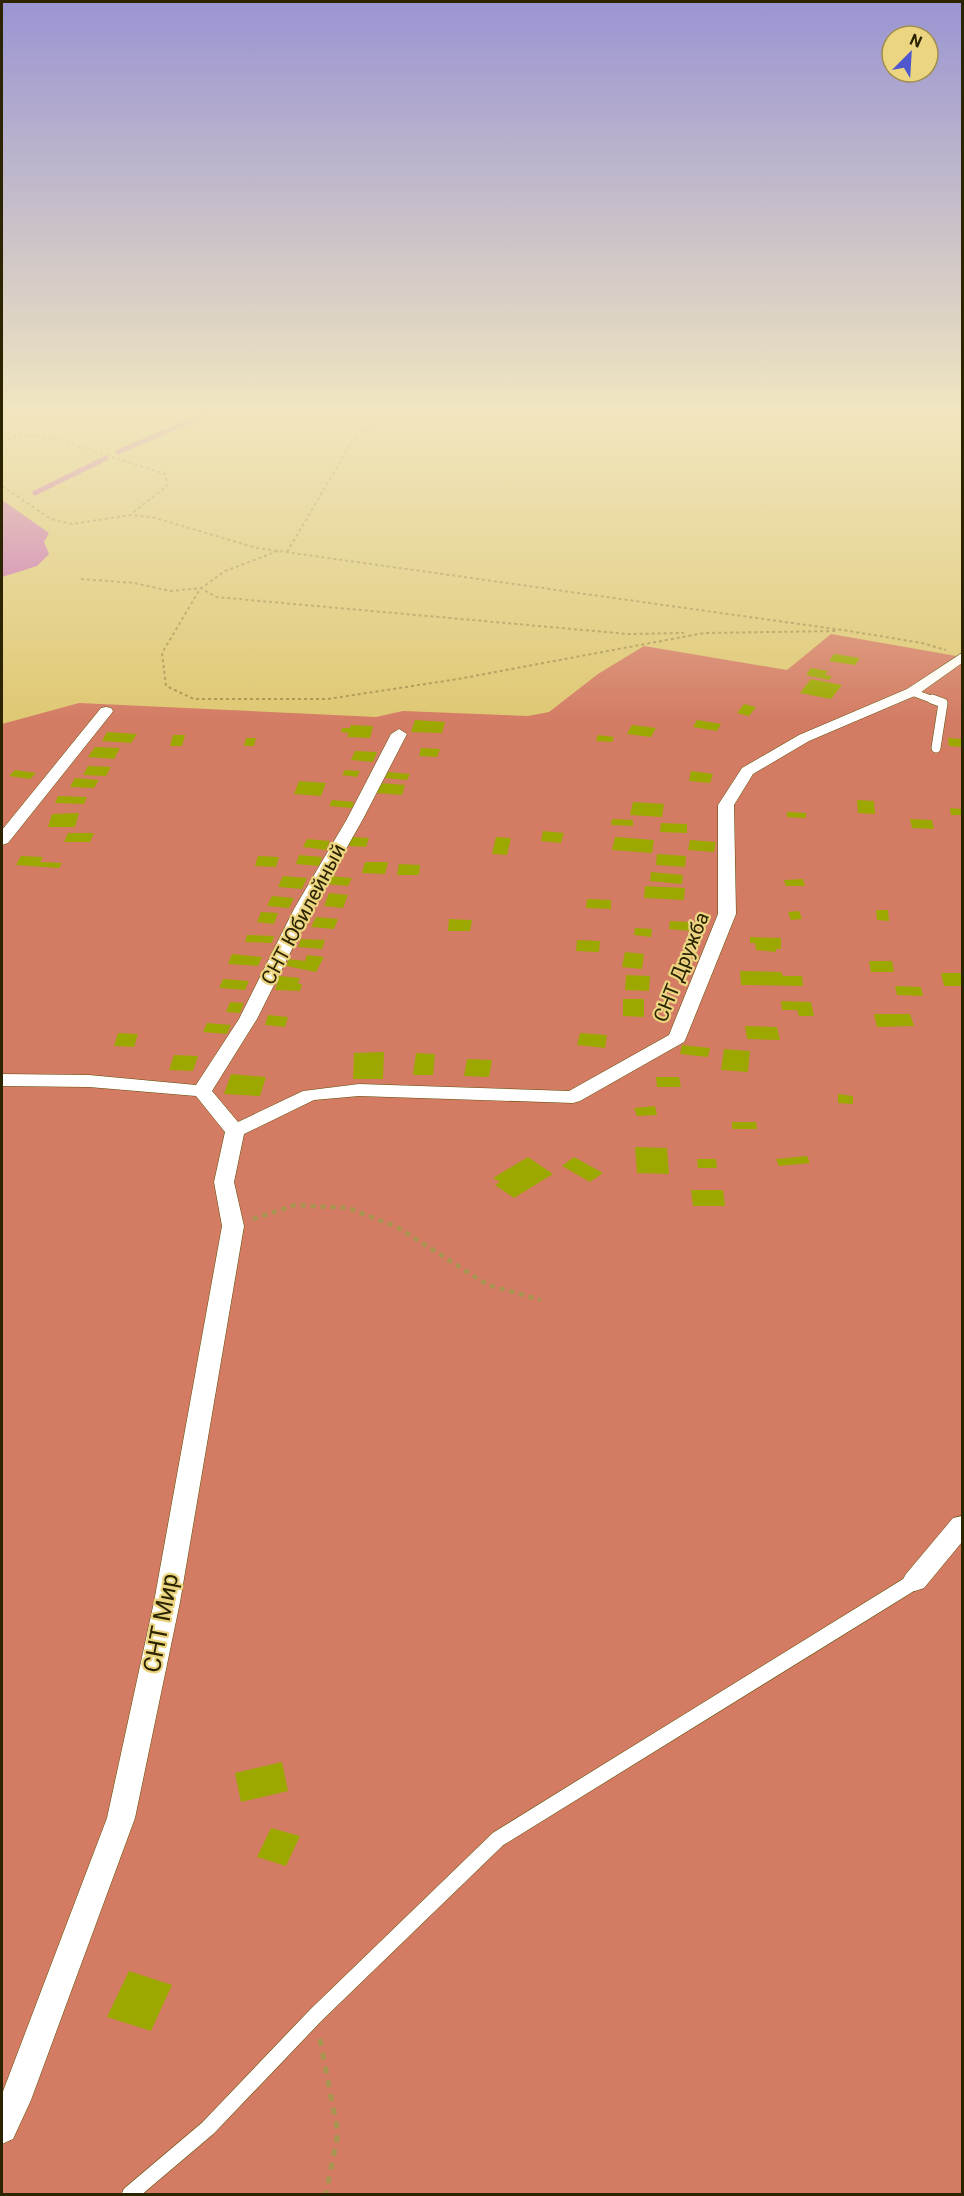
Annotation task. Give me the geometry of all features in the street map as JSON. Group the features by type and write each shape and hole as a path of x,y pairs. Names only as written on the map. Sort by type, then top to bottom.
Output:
{"street":[{"name":"СНТ Дружба","path":"235,1131 310,1095 359,1089 573,1097 677,1038 727,914 726,805 747,771 804,738 912,692 957,655"},
{"path":"2,840 106,711"},
{"name":"СНТ Юбилейный","path":"202,1091 248,1018 303,909 355,819 399,734"},
{"path":"2,1080 89,1081 202,1091 235,1131"},
{"name":"СНТ Мир","path":"2,2128 8,2093 121,1818 167,1602 233,1226 224,1182 235,1131"},
{"path":"915,1581 963,1525"}],"lane":[{"path":"912,692 943,703 936,748"},
{"path":"130,2194 208,2128 316,2015 498,1839 915,1581"}],"path":[{"path":"49,517 72,524 110,517"},
{"path":"154,517 257,548 849,631 922,643 957,655"},
{"path":"287,552 307,517"},
{"path":"279,551 239,563 201,588 162,653 166,686 194,699 328,699 458,679 704,633"},
{"path":"81,579 134,583 170,591 201,588 216,597 628,634 849,631"},
{"path":"233,1226 295,1205 348,1208 397,1227 488,1286 541,1300"},
{"path":"316,2015 338,2133 326,2194"}],"shaded area":[{"path":"2,517 27,517 49,533 44,542 49,554 37,566 2,577"},
{"path":"831,634 962,657 962,2194 2,2194 2,724 79,703 376,717 403,711 528,716 549,712 598,674 644,646 787,670"}],"building":[{"path":"834,654 860,658 855,665 829,661"},
{"path":"811,668 828,671 825,675 832,676 829,680 806,675"},
{"path":"811,679 842,685 831,699 800,693"},
{"path":"744,704 756,707 749,716 737,713"},
{"path":"415,720 445,722 442,733 411,732"},
{"path":"697,720 721,724 717,731 693,727"},
{"path":"351,725 373,726 370,738 347,737 349,733 341,732 342,728 350,728"},
{"path":"632,725 656,728 651,737 627,734"},
{"path":"107,732 137,734 131,743 102,741"},
{"path":"173,735 185,735 182,746 170,746"},
{"path":"598,735 614,737 612,742 596,741"},
{"path":"246,738 256,738 254,746 244,746"},
{"path":"948,738 962,739 962,747 949,746"},
{"path":"95,747 120,748 114,759 88,757"},
{"path":"421,748 440,749 437,757 419,756"},
{"path":"355,751 377,752 373,762 351,760"},
{"path":"88,766 111,767 106,776 83,775"},
{"path":"15,770 36,773 30,779 9,776"},
{"path":"345,770 360,771 357,777 342,775"},
{"path":"691,771 713,774 710,783 689,781"},
{"path":"388,772 410,774 407,780 385,778"},
{"path":"75,778 99,780 94,788 70,787"},
{"path":"299,781 326,783 321,796 294,794"},
{"path":"381,783 405,785 402,795 377,793"},
{"path":"58,796 87,797 84,804 55,803"},
{"path":"332,800 354,802 352,808 329,806"},
{"path":"857,800 874,801 875,814 858,813"},
{"path":"633,802 664,804 662,817 630,815"},
{"path":"950,808 962,809 962,815 951,815"},
{"path":"787,812 806,813 806,818 787,817"},
{"path":"79,813 75,827 48,827 52,814"},
{"path":"612,819 633,820 633,826 611,825"},
{"path":"910,819 932,820 934,829 912,828"},
{"path":"661,823 687,824 687,833 660,832"},
{"path":"543,831 564,833 561,843 541,841"},
{"path":"68,833 94,833 90,842 64,842"},
{"path":"352,837 369,838 366,847 349,846"},
{"path":"496,837 511,838 507,855 492,854"},
{"path":"615,837 654,840 652,853 612,850"},
{"path":"307,839 330,841 326,850 303,847"},
{"path":"690,840 716,842 714,852 688,850"},
{"path":"657,854 686,856 685,867 656,865"},
{"path":"299,855 322,857 319,866 296,864"},
{"path":"21,856 43,857 40,862 62,863 59,868 16,865"},
{"path":"258,856 279,857 276,867 255,866"},
{"path":"365,862 388,862 385,874 362,873"},
{"path":"399,864 420,865 419,875 397,875"},
{"path":"651,872 683,875 682,884 650,881"},
{"path":"283,876 307,878 302,889 278,887"},
{"path":"330,876 352,878 348,886 326,884"},
{"path":"803,879 805,886 786,886 784,880"},
{"path":"645,886 685,888 684,900 644,898"},
{"path":"329,893 348,895 343,908 324,906"},
{"path":"272,896 294,898 289,908 267,906"},
{"path":"587,899 611,900 611,909 586,908"},
{"path":"876,910 888,910 889,921 877,920"},
{"path":"799,911 802,919 791,920 788,912"},
{"path":"261,912 278,913 274,924 257,922"},
{"path":"316,917 338,919 334,929 311,927"},
{"path":"449,919 472,920 470,931 448,931"},
{"path":"670,921 691,922 690,931 669,929"},
{"path":"635,928 652,929 651,937 634,935"},
{"path":"247,935 274,936 272,943 245,942"},
{"path":"750,937 781,938 781,949 776,949 776,952 756,950 755,943 750,943"},
{"path":"301,939 325,940 322,949 298,947"},
{"path":"577,940 600,941 599,952 576,951"},
{"path":"625,952 644,954 642,969 622,967"},
{"path":"232,954 262,957 258,966 228,964"},
{"path":"307,955 324,957 316,972 286,966 289,959 305,961"},
{"path":"869,961 892,961 894,972 871,972"},
{"path":"740,971 781,972 783,976 802,976 803,986 741,985"},
{"path":"941,973 962,973 962,986 944,986"},
{"path":"626,975 650,976 649,991 625,990"},
{"path":"279,976 300,978 298,984 302,984 300,991 275,990"},
{"path":"223,979 249,981 245,990 219,988"},
{"path":"895,986 921,987 923,996 897,995"},
{"path":"623,999 644,999 644,1017 623,1016"},
{"path":"781,1001 811,1002 814,1016 799,1016 797,1010 782,1010"},
{"path":"230,1002 244,1003 240,1013 226,1012"},
{"path":"874,1014 910,1014 914,1026 877,1027"},
{"path":"268,1015 288,1017 285,1027 265,1025"},
{"path":"207,1023 231,1025 227,1034 203,1032"},
{"path":"745,1026 777,1027 780,1040 747,1039"},
{"path":"118,1033 138,1034 134,1047 114,1046"},
{"path":"580,1033 607,1035 605,1048 577,1045"},
{"path":"682,1045 710,1048 708,1057 680,1054"},
{"path":"724,1049 750,1051 748,1072 721,1070"},
{"path":"384,1052 383,1079 353,1079 354,1053"},
{"path":"416,1053 435,1054 433,1075 413,1075"},
{"path":"174,1055 198,1056 193,1071 169,1070"},
{"path":"467,1059 492,1060 489,1077 464,1076"},
{"path":"231,1074 266,1077 260,1096 224,1094"},
{"path":"656,1077 679,1077 681,1087 657,1087"},
{"path":"838,1094 853,1096 853,1104 838,1103"},
{"path":"655,1106 657,1115 637,1116 634,1108"},
{"path":"732,1122 756,1122 757,1129 732,1129"},
{"path":"635,1147 667,1148 669,1174 637,1173"},
{"path":"807,1156 810,1163 779,1166 776,1159"},
{"path":"528,1157 553,1174 514,1198 495,1185 500,1182 493,1178"},
{"path":"574,1157 603,1173 590,1182 562,1166"},
{"path":"697,1159 716,1159 717,1168 698,1168"},
{"path":"691,1190 723,1190 725,1206 693,1206"},
{"path":"282,1762 288,1791 241,1802 235,1773"},
{"path":"271,1828 300,1836 286,1866 257,1857"},
{"path":"129,1971 172,1985 151,2031 107,2017"}]}
